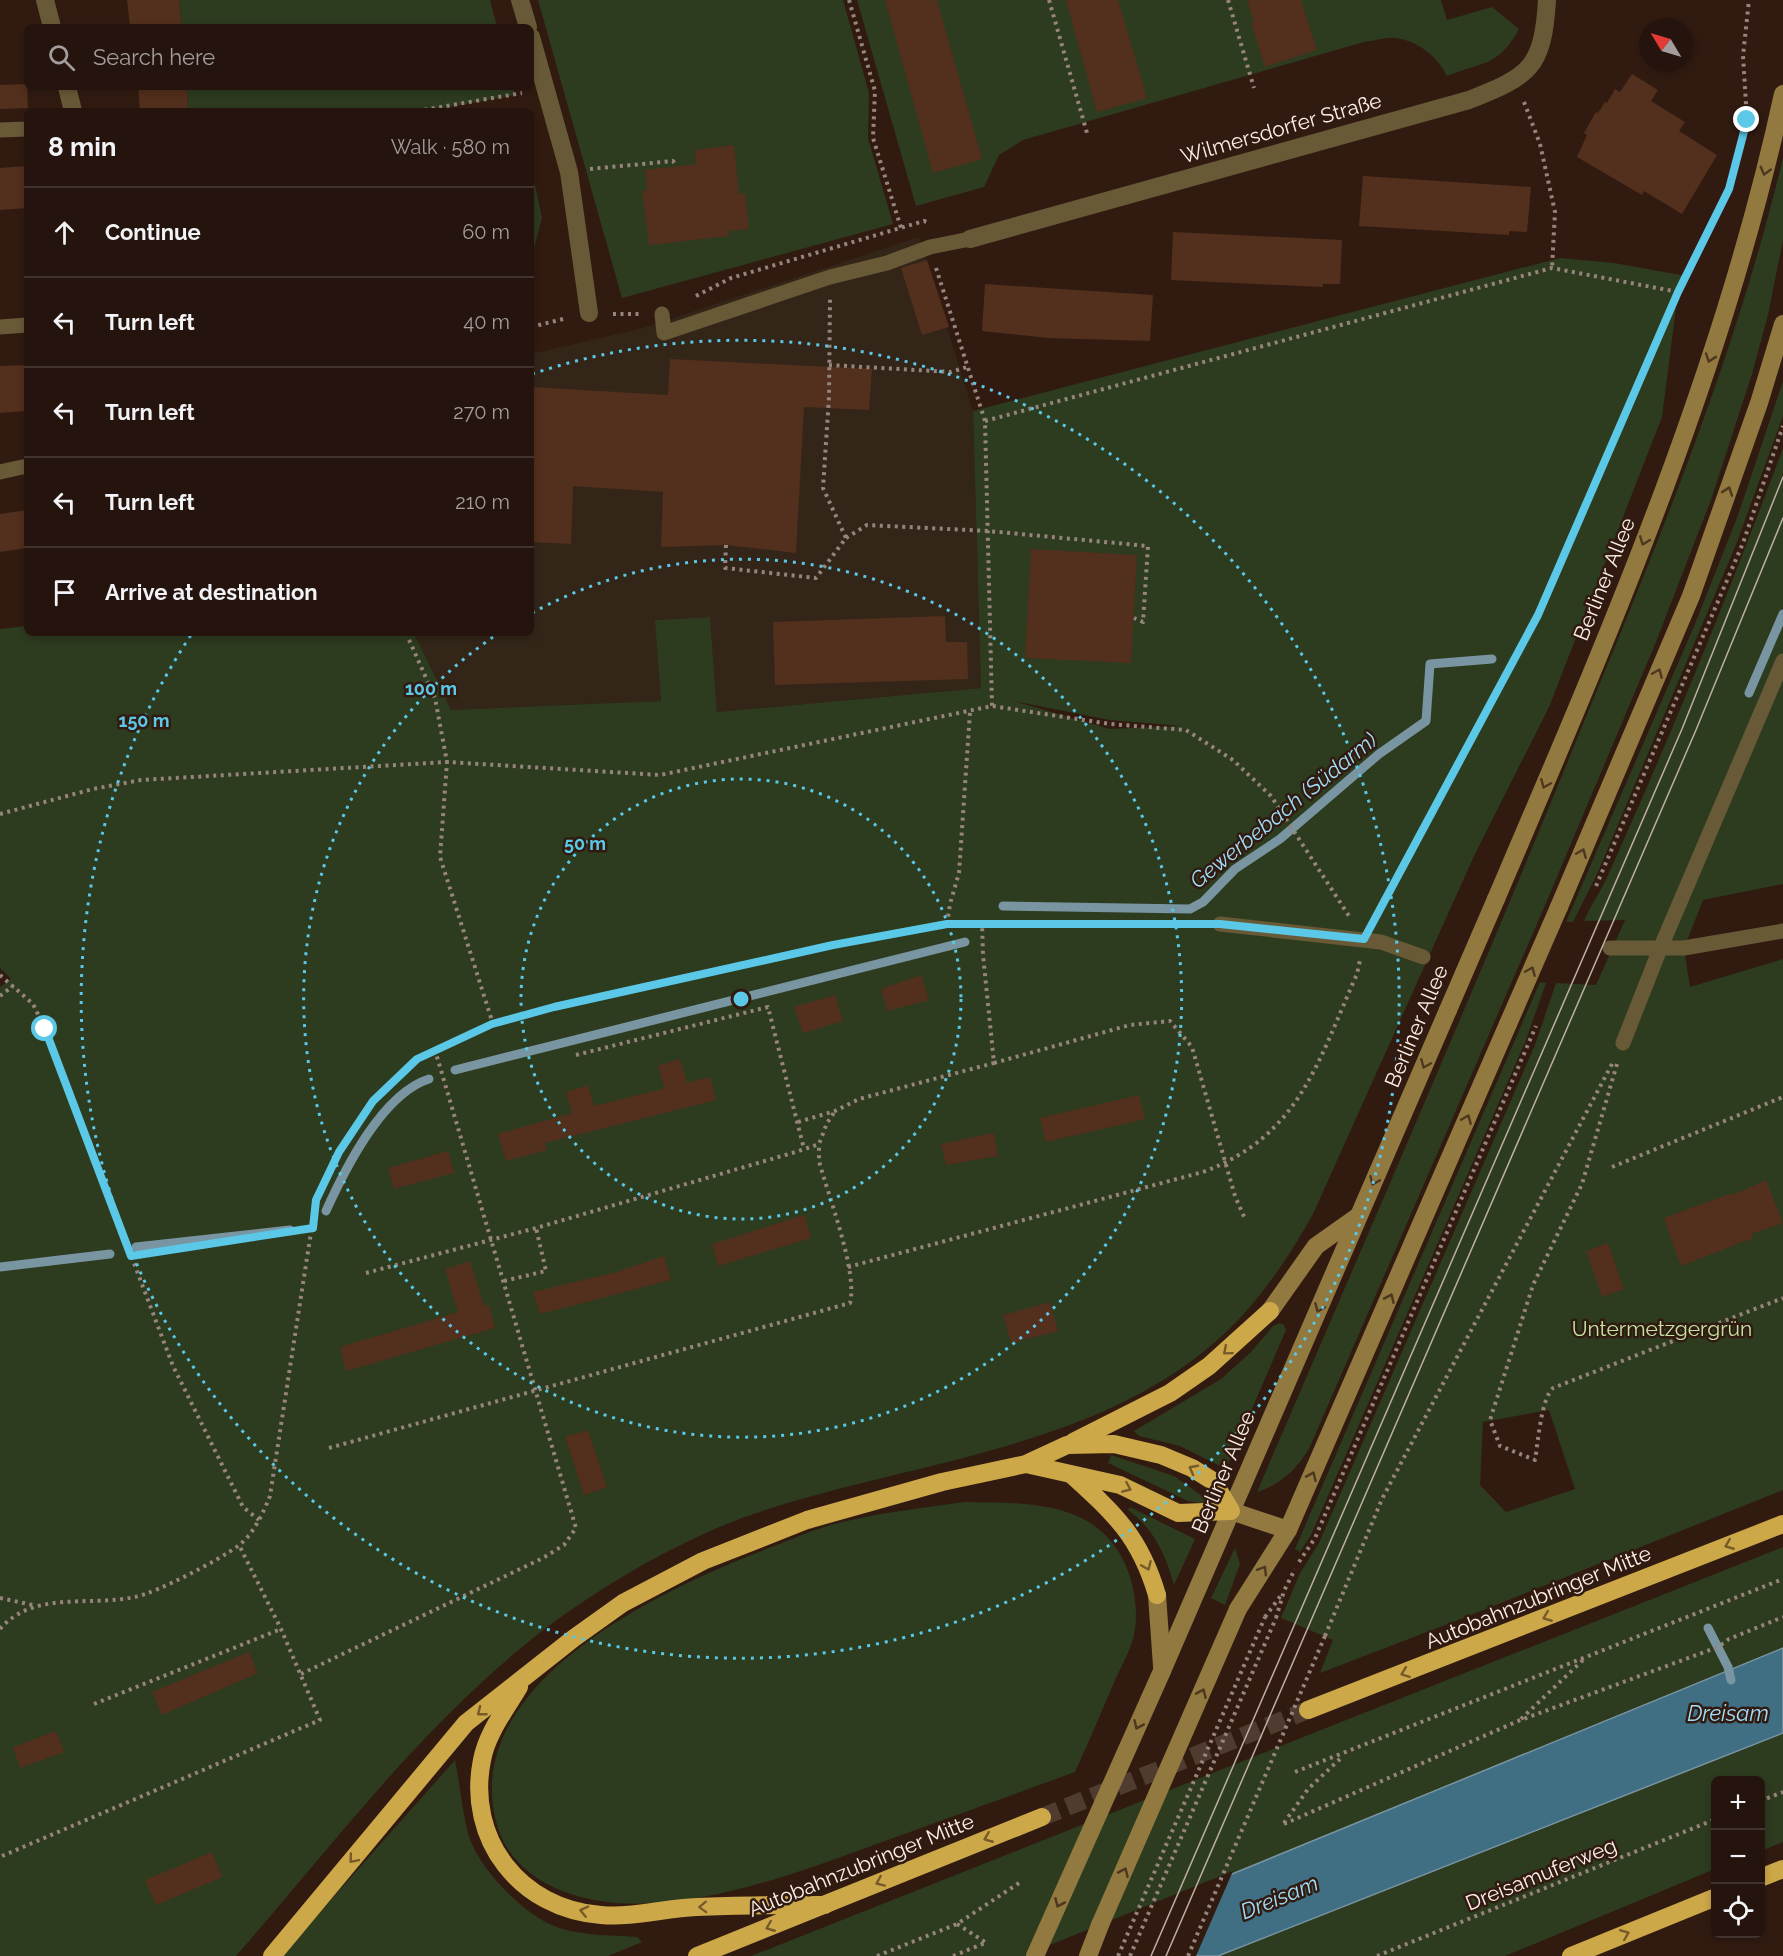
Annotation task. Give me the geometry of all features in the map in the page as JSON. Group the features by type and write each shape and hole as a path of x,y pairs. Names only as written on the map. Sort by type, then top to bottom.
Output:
{"highway":[{"path":"272,1956 466,1724 623,1604 703,1561 757,1537 807,1520 942,1482 1026,1464 1170,1393 1209,1366 1270,1311"},
{"path":"1026,1464 1120,1485 1178,1513 1231,1511 1213,1481 1192,1468 1161,1455 1114,1444 1067,1445"},
{"path":"1071,1474 1128,1530 1143,1555 1157,1594"},
{"name":"Autobahnzubringer Mitte","path":"1308,1710 1783,1524"},
{"path":"526,1676 493,1729 482,1758 479,1800 482,1822 494,1851 507,1869 526,1886 573,1909 601,1915 695,1907 825,1905"},
{"name":"Autobahnzubringer Mitte","path":"697,1956 1042,1817"},
{"path":"1765,1876 1783,1869"},
{"path":"1571,1956 1711,1899"}],"main road":[{"name":"Berliner Allee","path":"1035,1956 1162,1671 1577,709 1680,448 1729,302 1771,150 1783,94"},
{"path":"1088,1956 1238,1609 1288,1530 1559,907 1691,596 1759,403 1783,324"},
{"path":"1270,1311 1316,1246 1359,1216"},
{"path":"1231,1511 1288,1530"},
{"path":"1157,1594 1162,1671"}],"street":[{"path":"45,0 51,24"},
{"path":"520,0 527,24"},
{"name":"Wilmersdorfer Straße","path":"970,239 1469,100 1514,82 1534,63 1546,30 1547,0"},
{"path":"534,47 569,172 589,313"},
{"path":"68,90 72,108"}],"lane":[{"path":"0,130 24,129"},
{"path":"662,314 664,333 830,277 887,263 930,247 970,239"},
{"path":"0,327 24,325"},
{"path":"0,472 24,467"},
{"path":"1623,1043 1660,949 1783,661"},
{"path":"1220,924 1364,939 1382,942 1423,957"},
{"path":"1610,948 1684,948 1783,932"}],"path":[{"path":"849,0 875,91 873,138 901,228"},
{"path":"1049,0 1087,133"},
{"path":"1228,0 1254,88"},
{"path":"848,1267 1191,1176 1228,1163 1255,1147 1283,1121 1307,1086 1357,974 1364,939 1538,615 1678,292 1729,189 1747,120 1743,56 1749,0"},
{"path":"1514,82 1540,144 1555,212 1552,268"},
{"path":"534,89 546,86"},
{"path":"435,108 532,90"},
{"path":"569,172 673,161 677,166"},
{"path":"924,221 930,247 985,422 992,706"},
{"path":"985,422 1552,268 1678,292"},
{"path":"830,277 824,488 846,538"},
{"path":"534,326 589,313"},
{"path":"829,365 951,372 967,367"},
{"path":"726,545 725,568 816,578 846,538 867,525 987,531 1148,546 1143,622 1134,618"},
{"path":"407,636 435,698 447,762 440,857 492,1024"},
{"path":"0,814 93,789 141,780 447,762 660,775 992,706 1110,724 1186,730 1233,760 1271,796 1364,939"},
{"path":"947,924 959,873 970,712"},
{"path":"982,922 994,1064"},
{"path":"0,1598 34,1605 135,1597 168,1584 239,1545 259,1520 270,1496 316,1200 339,1152 373,1101 417,1059 492,1024 554,1007 822,948 947,924 982,922 1220,924"},
{"path":"0,975 33,1004 45,1029 173,1366 243,1508 259,1520"},
{"path":"0,996 13,986"},
{"path":"576,1055 768,1007 804,1149"},
{"path":"798,1122 835,1112 860,1099 1130,1025 1170,1021 1192,1047 1228,1163 1235,1196 1245,1219"},
{"path":"1118,1956 1265,1617 1284,1591 1315,1538 1537,1023"},
{"path":"1623,1043 1582,1184 1533,1285 1490,1420 1500,1446 1535,1460 1544,1412 1553,1388 1783,1298"},
{"path":"1188,1956 1382,1499 1623,1043"},
{"path":"301,1674 543,1558 564,1545 576,1528 538,1392 435,1050"},
{"path":"1612,1167 1783,1097"},
{"path":"329,1448 538,1392 850,1303 853,1292 848,1267 819,1161 819,1144 826,1124 835,1112"},
{"path":"366,1273 536,1228 819,1144"},
{"path":"131,1256 313,1228"},
{"path":"504,1281 546,1271 536,1228"},
{"path":"2,1856 320,1720 301,1674 239,1545"},
{"path":"1295,1772 1345,1755 1783,1579"},
{"path":"1130,1956 1276,1618 1284,1591"},
{"path":"0,1629 11,1617 34,1605"},
{"path":"1345,1755 1308,1789 1284,1824 1518,1721 1718,1647 1729,1639 1783,1617"},
{"path":"94,1704 280,1629"},
{"path":"1518,1721 1587,1657"},
{"path":"1765,1799 1783,1792"},
{"name":"Dreisamuferweg","path":"1377,1956 1711,1821"},
{"path":"877,1956 957,1924 1019,1883"},
{"path":"953,1956 985,1943 957,1924"}],"shaded area":[{"path":"919,237 973,411 981,688 717,712 710,617 656,620 661,701 451,710 415,636 534,636 534,353 643,328"}],"green space":[{"path":"179,0 490,0 496,24 182,24"},
{"path":"538,0 843,0 869,93 868,138 893,224 622,298"},
{"path":"857,0 1441,0 1447,20 1492,7 1519,29 1497,57 1447,76 1433,56 1412,43 1396,38 1364,42 1023,140 999,155 984,187 916,206"},
{"path":"187,90 514,90 515,95 443,108 188,108"},
{"path":"1783,158 1783,240 1768,315 1752,374 1711,500 1656,642 1546,903 1309,1449 1287,1476 1257,1492 1502,920 1667,518 1719,377 1764,232"},
{"path":"534,181 542,218 534,248"},
{"path":"1560,258 1614,263 1686,276 1678,292 1662,417 1549,707 1474,856 1313,1214 1274,1277 1225,1333 1174,1373 1118,1405 1058,1429 995,1449 803,1499 742,1518 668,1551 598,1592 545,1629 449,1714 404,1760 236,1956 0,1956 0,987 11,979 0,968 0,629 24,626 24,636 415,636 451,710 661,701 655,620 710,617 717,712 981,688 973,411","holes":["1013,701 1110,720 1181,726 1110,729"]},
{"path":"1783,381 1783,416 1737,542 1598,872 1573,922 1566,922 1695,624 1738,515"},
{"name":"Untermetzgergrün","path":"1783,448 1783,884 1703,900 1684,948 1690,987 1783,959 1783,1490 1320,1673 1333,1640 1281,1618 1300,1573 1319,1543 1535,1045 1556,983 1596,985 1625,920 1584,921 1606,879 1655,768 1700,662","holes":["1549,1410 1575,1489 1506,1512 1480,1485 1483,1422"]},
{"path":"1540,982 1546,983 1526,1040 1311,1535 1300,1552 1295,1549"},
{"path":"1280,1323 1286,1330 1226,1469 1180,1446 1139,1436 1134,1431 1221,1379 1251,1352 1273,1326"},
{"path":"1111,1455 1174,1476 1205,1498 1203,1504 1188,1501 1108,1463"},
{"path":"965,1502 1036,1505 1079,1517 1098,1528 1114,1544 1126,1566 1136,1605 1134,1635 1075,1772 787,1875 718,1894 684,1900 616,1903 580,1897 546,1884 531,1874 507,1848 499,1831 492,1779 506,1731 535,1688 576,1650 625,1617 676,1589 725,1566 809,1532 866,1517"},
{"path":"1130,1507 1195,1539 1174,1585 1158,1543 1145,1526 1128,1510"},
{"path":"1783,1547 1783,1648 1032,1956 751,1956"},
{"path":"1235,1548 1240,1564 1225,1605 1211,1598"},
{"path":"1783,1733 1783,1842 1765,1849 1765,1776 1711,1776 1711,1871 1505,1956 1218,1956"},
{"path":"455,1760 471,1842 485,1866 506,1891 530,1912 554,1926 584,1933 637,1937 642,1942 608,1956 281,1956"}],"water":[{"name":"Dreisam","path":"1783,1648 1783,1733 1218,1956 1032,1956"}],"pier":[{"path":"1233,1871 1196,1956 1029,1956 1030,1953"}],"building":[{"path":"127,0 179,0 182,24 130,24"},
{"path":"885,0 937,0 982,159 933,173"},
{"path":"1066,0 1118,0 1147,98 1097,112"},
{"path":"1247,0 1301,0 1317,50 1265,67 1251,23 1254,22"},
{"path":"1632,74 1658,90 1651,101 1685,122 1679,131 1717,155 1682,214 1644,191 1642,195 1577,157 1587,135 1584,133 1596,112 1598,113 1605,102 1607,103 1615,89 1620,92"},
{"path":"24,84 24,90 27,90 28,108 0,109 0,85"},
{"path":"138,90 187,90 188,108 140,108"},
{"path":"734,145 739,194 745,193 749,229 728,231 729,236 649,245 642,191 647,190 645,170 696,164 695,150"},
{"path":"24,166 24,208 0,210 0,168"},
{"path":"1363,176 1531,187 1527,232 1509,231 1509,235 1359,226"},
{"path":"1173,232 1342,240 1340,284 1323,284 1323,287 1171,280"},
{"path":"927,260 949,327 922,335 901,268"},
{"path":"985,284 1153,295 1150,341 1048,338 982,331"},
{"path":"670,359 872,369 869,410 804,407 796,553 726,545 661,547 663,492 573,486 571,544 534,542 534,387 668,395"},
{"path":"24,365 24,411 0,413 0,366"},
{"path":"24,510 24,548 0,552 0,514"},
{"path":"1031,549 1137,555 1131,663 1025,658"},
{"path":"945,616 946,642 967,642 968,679 775,685 773,622"},
{"path":"921,975 929,1000 887,1011 881,989"},
{"path":"835,995 843,1021 803,1033 794,1007"},
{"path":"680,1059 687,1083 710,1077 716,1100 545,1143 547,1150 506,1161 498,1134 572,1113 566,1092 588,1085 594,1106 662,1089 664,1087 658,1066"},
{"path":"1139,1095 1145,1119 1046,1142 1040,1118"},
{"path":"994,1133 998,1156 946,1165 941,1144"},
{"path":"448,1151 454,1173 394,1189 388,1168"},
{"path":"1766,1180 1783,1223 1752,1234 1753,1238 1681,1266 1664,1218 1732,1193 1733,1195"},
{"path":"805,1216 811,1238 718,1266 712,1244"},
{"path":"1608,1243 1624,1289 1602,1297 1586,1251"},
{"path":"664,1256 671,1280 540,1314 533,1292 617,1272"},
{"path":"470,1261 484,1306 489,1305 495,1328 346,1371 340,1347 458,1312 445,1269"},
{"path":"1050,1302 1058,1331 1011,1343 1003,1315"},
{"path":"588,1430 607,1487 584,1495 565,1437"},
{"path":"249,1652 258,1673 162,1715 152,1692"},
{"path":"56,1731 64,1752 20,1768 13,1747"},
{"path":"212,1852 222,1877 156,1905 145,1880"}],"waterway":[{"name":"Gewerbebach (Südarm)","path":"1749,693 1783,614"},
{"name":"Gewerbebach (Südarm)","path":"1003,906 1190,909 1203,902 1235,869 1280,839 1379,754 1426,721 1430,664 1492,659"},
{"name":"Gewerbebach (Südarm)","path":"455,1070 965,942"},
{"name":"Gewerbebach (Südarm)","path":"326,1211 355,1155 381,1116 412,1087 429,1079"},
{"name":"Gewerbebach (Südarm)","path":"136,1247 290,1230"},
{"name":"Gewerbebach (Südarm)","path":"0,1267 110,1254"},
{"path":"1708,1628 1728,1667 1731,1680"}],"tunnel":[{"path":"1042,1817 1308,1710"}],"tram line":[{"path":"1151,1956 1682,729 1783,477"},
{"path":"1166,1956 1696,730 1783,518"}],"route":[{"path":"45,1029 131,1256 313,1228 316,1200 339,1152 373,1101 417,1059 492,1024 554,1007 833,945 947,924 982,922 1220,924 1364,939 1538,615 1678,292 1729,189 1747,120"}]}
